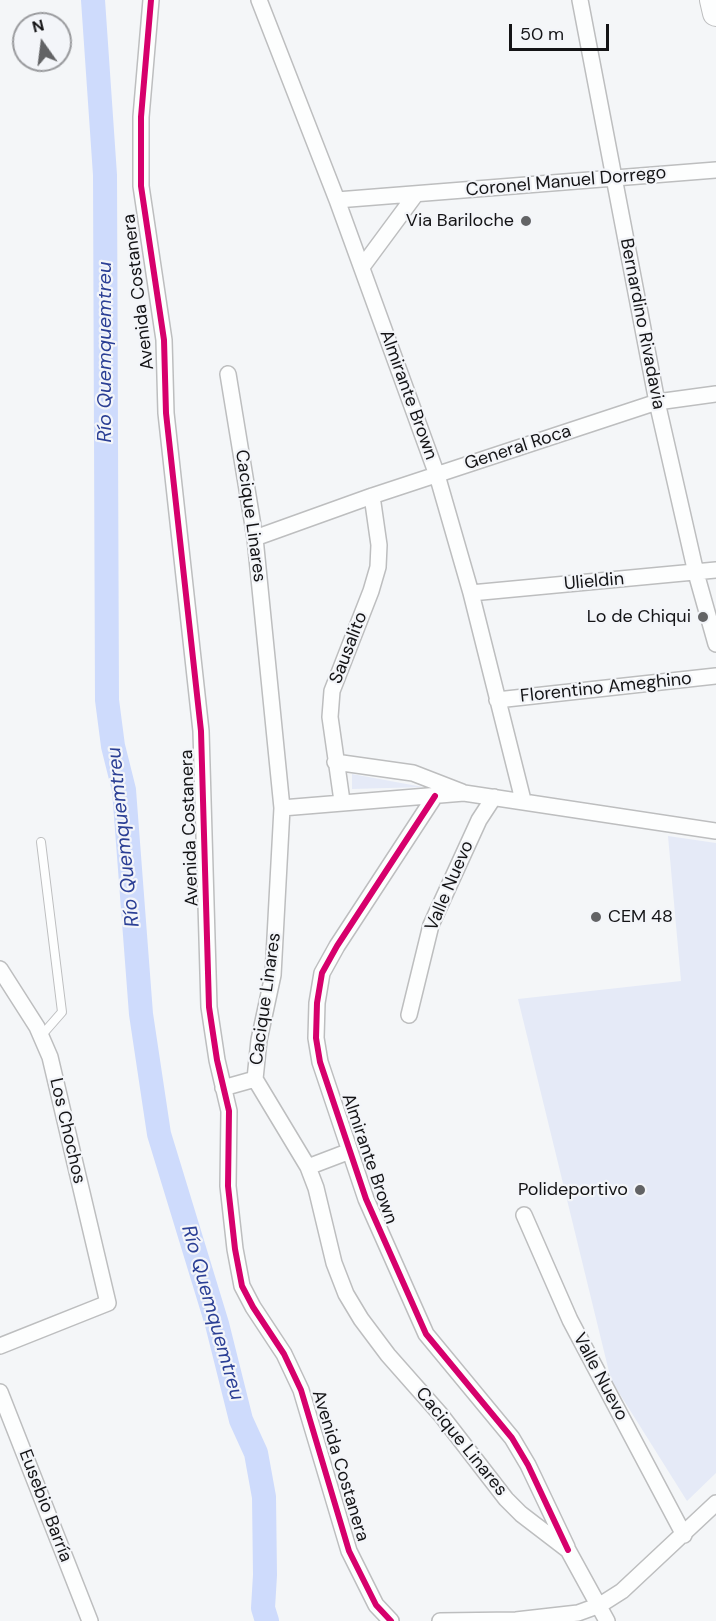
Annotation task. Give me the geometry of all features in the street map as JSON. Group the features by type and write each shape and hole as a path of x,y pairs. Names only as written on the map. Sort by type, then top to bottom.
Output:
{"highway":[{"path":"713,0 716,13"}],"street":[{"name":"Avenida Costanera","path":"151,0 141,117 141,186 164,340 166,413 201,731 208,1007 230,1126 228,1186 242,1286 284,1354 301,1390 349,1551 376,1605 391,1621"},
{"name":"Almirante Brown","path":"259,0 337,200 438,475 471,592 523,800"},
{"name":"Bernardino Rivadavia","path":"580,0 657,402 696,573 716,644"},
{"name":"Coronel Manuel Dorrego","path":"337,200 716,170"},
{"path":"362,267 416,194"},
{"name":"Cacique Linares","path":"228,374 255,538 282,808 273,975 259,1040 255,1079 308,1167 316,1188 334,1263 346,1293 361,1319 388,1355 441,1415 506,1499 521,1514 568,1550 607,1621"},
{"name":"General Roca","path":"255,538 372,496 657,402 716,394"},
{"name":"Sausalito","path":"342,801 330,717 332,691 378,567 379,545 372,496"},
{"name":"Ulieldin","path":"471,592 716,570"},
{"name":"Florentino Ameghino","path":"497,700 716,676"},
{"path":"335,762 413,773 464,794"},
{"path":"282,808 342,801 464,794 523,800 716,831"},
{"name":"Almirante Brown","path":"435,796 337,946 322,973 317,1004 316,1038 320,1062 380,1236 426,1334 512,1438 528,1465 568,1550"},
{"name":"Valle Nuevo","path":"409,1015 431,925 479,820 494,797"},
{"name":"Los Chochos","path":"0,969 41,1036 50,1057 108,1303 0,1346"},
{"path":"223,1088 255,1079"},
{"path":"308,1167 350,1152"},
{"name":"Valle Nuevo","path":"524,1215 570,1320 684,1535"},
{"name":"Eusebio Barría","path":"0,1392 90,1621"},
{"path":"440,1621 516,1620 578,1613 600,1605 622,1591 716,1503"}],"lane":[{"path":"41,842 62,1012 41,1036"}],"shaded area":[{"path":"352,774 423,787 352,789"},
{"name":"Polideportivo","path":"668,836 716,843 716,1473 687,1501 611,1380 518,999 681,981"}],"waterway":[{"name":"Río Quemquemtreu","path":"93,0 105,175 107,700 113,746 124,790 141,1014 159,1134 217,1324 241,1420 256,1453 264,1497 263,1608 267,1621"}],"cycle path":[{"path":"151,0 141,117 141,186 164,340 166,413 201,731 209,1007 217,1060 229,1111 228,1186 235,1249 242,1286 284,1354 301,1390 349,1551 376,1605 391,1621"},
{"path":"435,796 337,946 322,973 317,1003 316,1038 320,1062 366,1199 426,1334 512,1438 528,1465 568,1550"}],"place":[{"name":"Via Bariloche","path":"526,221"},
{"name":"Lo de Chiqui","path":"703,617"},
{"name":"CEM 48","path":"596,917"},
{"name":"Polideportivo","path":"640,1190"}]}
